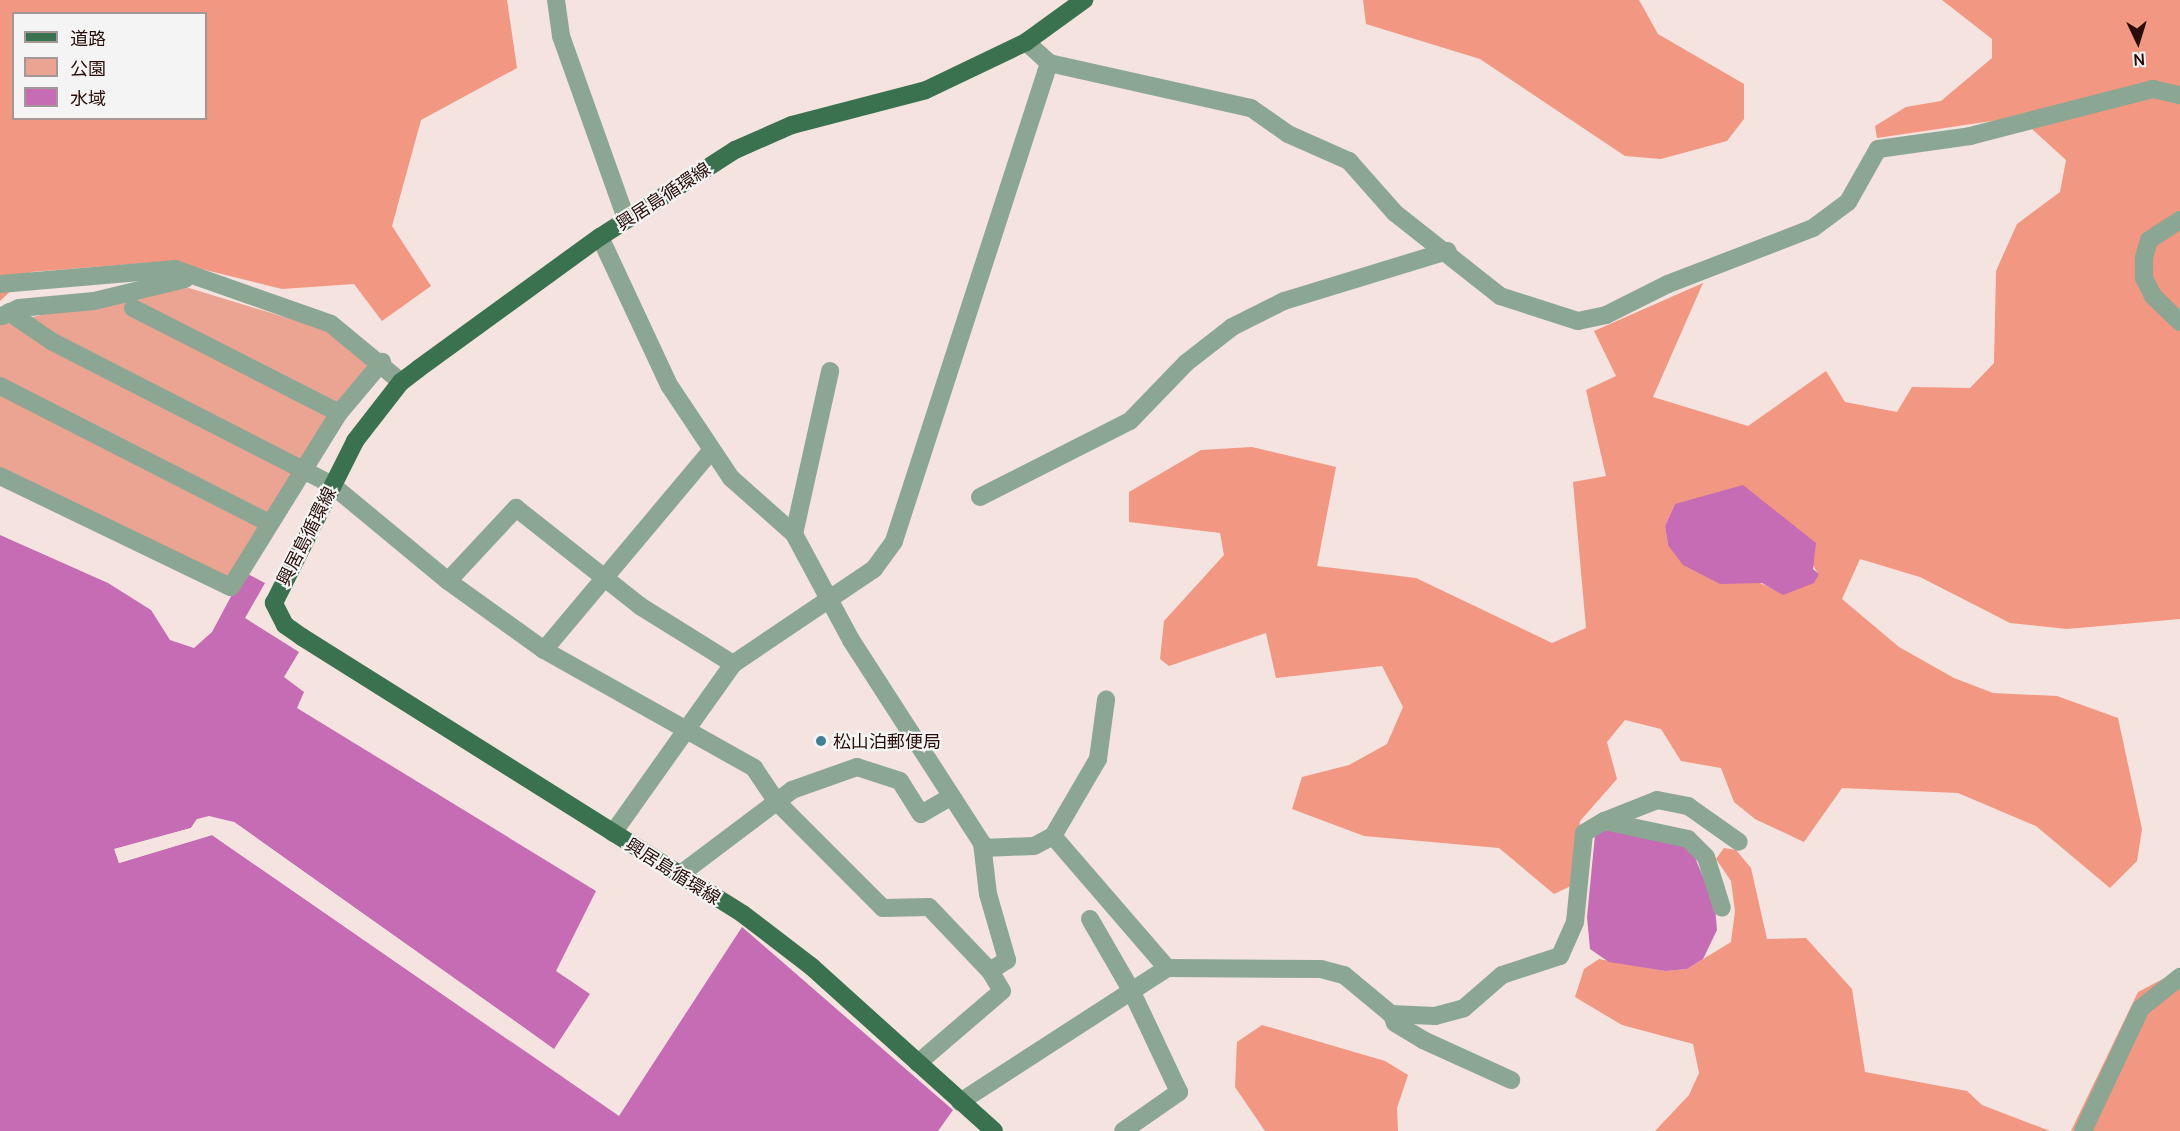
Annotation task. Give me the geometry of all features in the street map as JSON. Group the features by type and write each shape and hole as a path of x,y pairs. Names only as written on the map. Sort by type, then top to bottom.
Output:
{"main road":[{"name":"興居島循環線","path":"994,1131 812,967 614,833 285,626 274,603 315,475 354,441 400,382 626,219 765,136 926,90 1026,42 1084,0"}],"street":[{"path":"556,0 561,36 626,219"},
{"path":"1026,42 1049,63 1251,108 1288,134 1349,160 1395,213 1448,251 1500,296 1578,321 1606,315 1668,284 1812,228 1848,202 1878,149 1970,136 2153,89 2180,95"},
{"path":"614,833 733,664 874,569 894,541 1049,63"},
{"path":"2180,220 2149,240 2144,258 2144,278 2153,296 2180,322"},
{"path":"600,237 669,385 711,451 742,491 794,534 828,600 949,798 983,848 988,894 1007,960 990,971"},
{"path":"980,497 1130,421 1186,363 1232,327 1284,301 1448,251"},
{"path":"0,284 149,269 175,269 331,324 382,362 400,382"},
{"path":"5,315 94,301 168,281 207,279"},
{"path":"133,308 339,413"},
{"path":"5,315 51,341 315,475 448,581 544,650 754,768 776,801 883,908 929,907 990,971 1002,991 918,1063"},
{"path":"0,476 231,587 269,523 315,475 339,413 382,362"},
{"path":"794,534 830,371"},
{"path":"0,386 269,523"},
{"path":"544,650 711,451"},
{"path":"448,581 516,508 682,636 733,664"},
{"path":"983,848 1034,846 1053,836 1098,759 1106,700"},
{"path":"678,876 792,790 856,767 900,781 921,814 949,798"},
{"path":"1391,1014 1435,1016 1464,1008 1502,975 1560,956 1575,922 1584,833 1604,821 1657,800 1688,806 1739,842"},
{"path":"1604,821 1688,839 1710,866 1722,908"},
{"path":"1053,836 1167,968"},
{"path":"1090,919 1131,990 1179,1092 1123,1131"},
{"path":"960,1102 1167,968 1321,969 1344,975 1391,1014 1395,1023 1423,1040 1511,1080"},
{"path":"2083,1131 2141,1008 2158,990 2180,977"}],"green space":[{"path":"189,288 327,330 372,362 345,392 229,578 0,467 0,324 152,291"}],"shaded area":[{"path":"0,0 507,0 517,68 421,120 392,226 431,286 382,321 354,284 282,289 169,261 31,272 0,301"},
{"path":"1363,0 1639,0 1658,34 1744,84 1744,119 1727,141 1661,159 1625,156 1480,59 1366,24"},
{"path":"1942,0 2180,0 2180,619 2067,629 2010,623 1920,577 1860,559 1842,599 1899,647 1954,678 1993,693 2057,696 2118,718 2142,829 2137,861 2110,888 2036,826 1958,793 1842,788 1804,842 1755,819 1734,802 1721,768 1681,761 1661,729 1625,720 1607,742 1617,779 1580,821 1573,885 1554,894 1499,848 1364,836 1292,809 1302,777 1349,765 1387,744 1403,707 1382,666 1276,678 1266,633 1169,666 1160,659 1164,621 1224,555 1220,533 1129,522 1129,492 1201,450 1252,447 1336,467 1317,566 1416,578 1552,643 1586,628 1573,482 1606,476 1586,390 1616,376 1594,331 1703,283 1653,397 1748,426 1826,371 1845,402 1897,412 1912,387 1970,388 1994,363 1996,271 2017,224 2060,192 2066,160 2019,117 1877,138 1875,126 1906,107 1941,101 1992,58 1992,39","holes":["1675,504 1812,564 1819,575 1772,588 1668,545 1665,526"]},
{"path":"1724,848 1736,850 1751,868 1767,939 1806,938 1852,989 1865,1072 1967,1091 1982,1105 2050,1131 1655,1131 1689,1095 1699,1073 1693,1044 1622,1025 1575,997 1584,969 1599,959 1666,971 1687,969 1731,942 1735,911 1731,881 1716,859"},
{"path":"2180,970 2180,1131 2071,1131 2138,992"},
{"path":"1262,1025 1385,1061 1408,1075 1397,1108 1398,1131 1265,1131 1235,1087 1237,1042"}],"water":[{"path":"1743,485 1816,543 1813,569 1819,574 1814,583 1783,595 1762,583 1720,584 1683,565 1668,545 1665,526 1675,504"},
{"path":"0,535 108,583 151,610 170,640 194,648 212,632 244,572 265,583 245,618 299,652 284,677 304,692 297,708 596,891 556,971 590,994 554,1049 234,822 197,819 191,828 115,849 119,863 212,835 619,1116 742,927 953,1110 938,1131 0,1131"},
{"path":"1609,829 1675,840 1694,855 1715,906 1717,930 1703,959 1687,969 1666,971 1609,962 1590,949 1587,917 1595,835"}],"pier":[{"path":"209,816 234,822 554,1049 232,825 199,821 192,831 118,851 121,860 213,832 543,1064 212,835 119,863 114,849 191,828 197,819"}],"place":[{"name":"松山泊郵便局","path":"821,741"}]}
